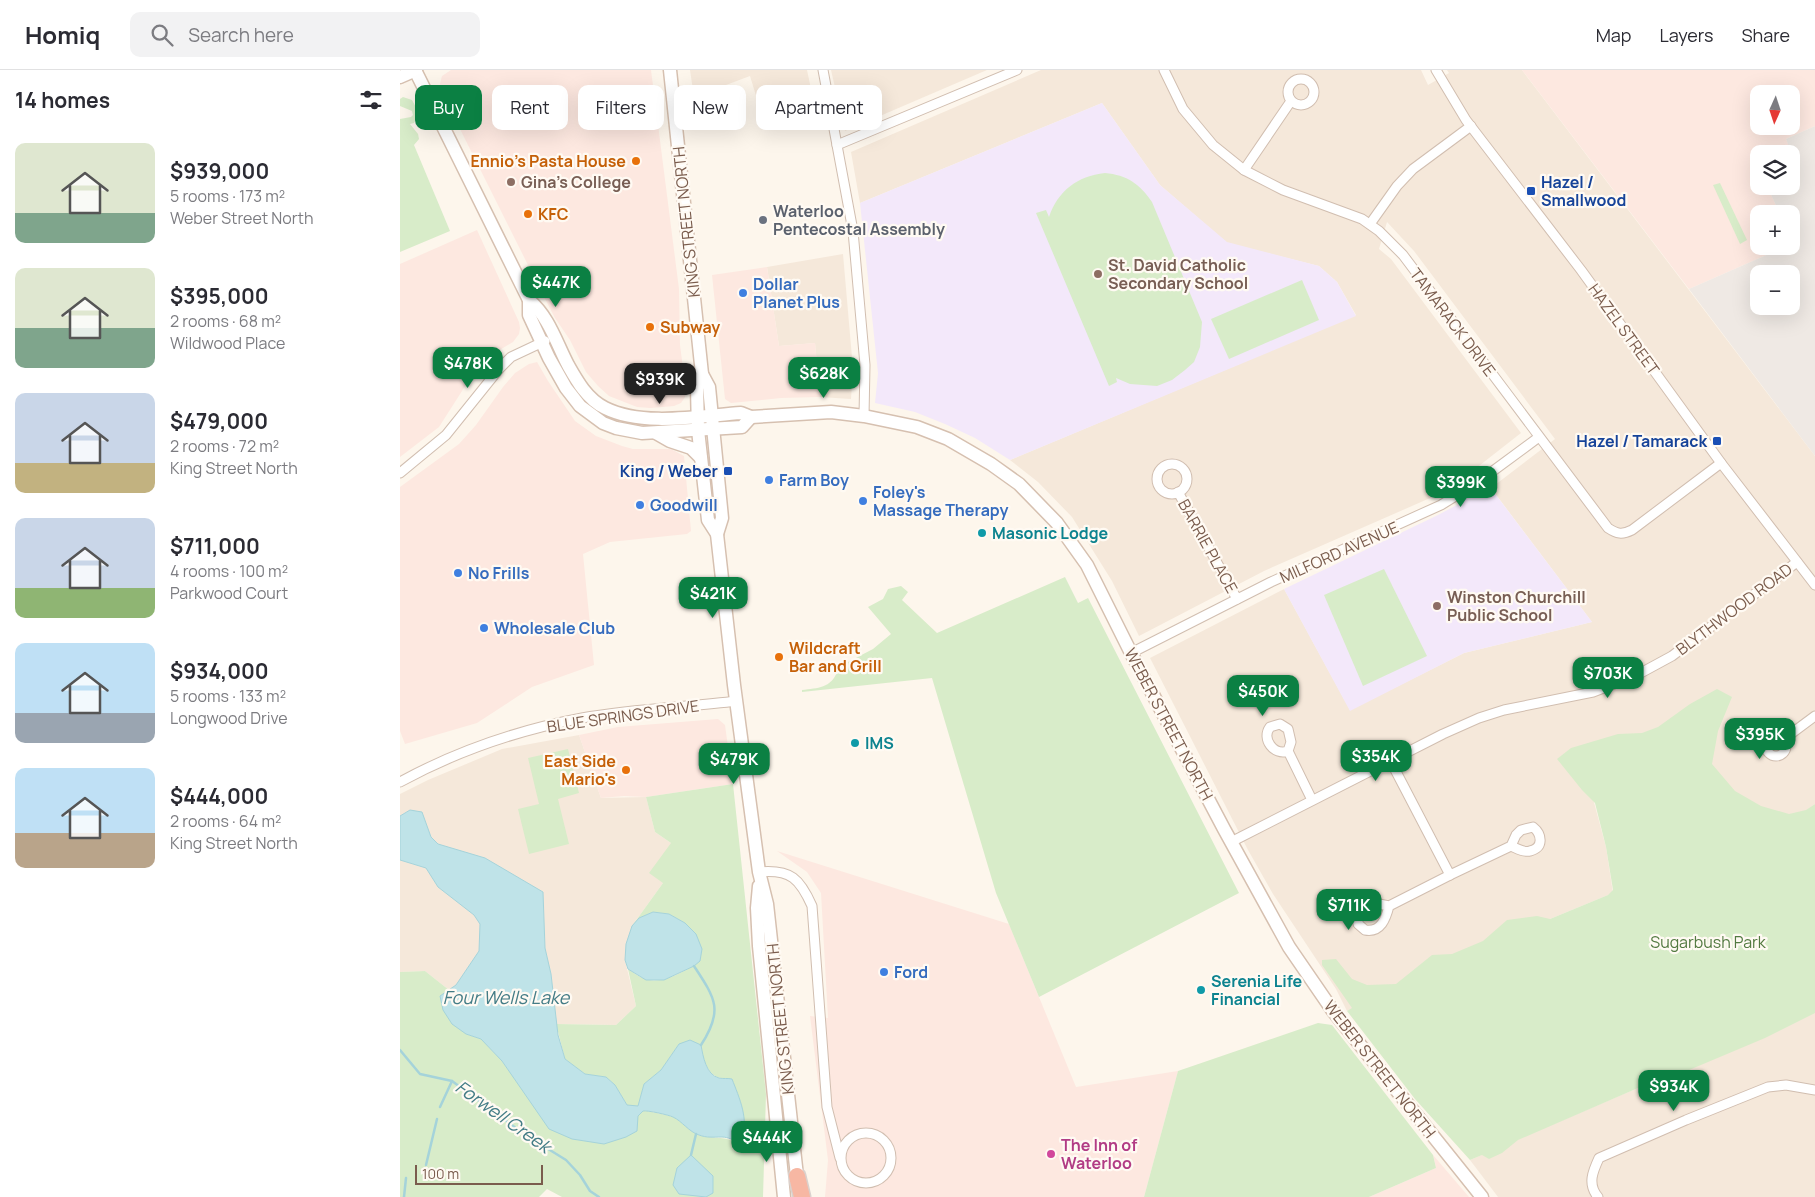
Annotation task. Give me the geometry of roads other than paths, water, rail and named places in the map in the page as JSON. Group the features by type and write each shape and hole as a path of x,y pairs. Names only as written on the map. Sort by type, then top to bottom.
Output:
{"highway":[{"path":"797,1176 800,1197"}],"main road":[{"path":"400,77 415,70"},
{"name":"WEBER STREET NORTH","path":"415,70 529,300 540,309 578,383 590,397 604,407 623,415 642,418 741,412 751,418 831,412 864,416 917,427 948,440 978,456 1019,484 1057,524 1087,565 1131,653 1289,947 1333,1011 1482,1197"},
{"name":"KING STREET NORTH","path":"670,70 702,374 709,387 712,415 722,518 716,534"},
{"name":"WEBER STREET NORTH","path":"529,300 529,315 548,358 572,396 591,415 616,428 629,432 656,433 742,427 751,418"},
{"name":"KING STREET NORTH","path":"702,374 697,388 697,416 708,520 716,534 760,872 767,904 797,1176"},
{"path":"656,433 670,441 692,448 701,458"},
{"name":"KING STREET NORTH","path":"760,872 757,908 759,946 784,1197"}],"street":[{"path":"823,70 853,231 865,365 864,416"},
{"path":"837,144 1017,70"},
{"name":"TAMARACK DRIVE","path":"1164,70 1183,109 1213,145 1244,170 1283,190 1362,219 1370,224 1403,255 1608,528 1617,534 1623,534 1632,530 1721,463"},
{"name":"HAZEL STREET","path":"1436,70 1471,126 1581,270 1721,463 1815,585"},
{"path":"1244,170 1291,101"},
{"path":"1370,224 1397,186 1413,169 1471,126"},
{"path":"400,473 446,435 499,369 511,357 554,337"},
{"name":"MILFORD AVENUE","path":"1131,653 1237,599 1441,506 1478,482 1539,437"},
{"name":"BARRIE PLACE","path":"1178,492 1237,599"},
{"name":"BLYTHWOOD ROAD","path":"1231,842 1443,734 1479,718 1531,703 1593,692 1637,676 1672,656 1797,562"},
{"name":"BLUE SPRINGS DRIVE","path":"400,782 433,764 520,732 545,725 584,717 737,701"},
{"path":"1784,739 1815,716"},
{"path":"1288,750 1312,800"},
{"path":"1391,762 1450,875"},
{"path":"1389,906 1511,846"},
{"path":"760,872 781,872 795,878 804,889 812,906 828,1107 840,1158 844,1170 849,1177 858,1182 867,1183 876,1181 888,1171 891,1163 891,1154 888,1146 877,1135 868,1133 859,1134 846,1142 840,1158"},
{"path":"1598,1197 1592,1184 1592,1174 1599,1158 1768,1087 1786,1085 1815,1090"}],"water":[{"name":"Four Wells Lake","path":"410,810 422,812 431,837 438,844 485,858 543,892 545,948 551,974 558,1035 565,1059 585,1074 606,1077 615,1085 627,1105 638,1106 644,1084 661,1070 679,1044 690,1040 701,1045 706,1064 711,1073 719,1078 732,1079 744,1117 741,1140 695,1134 673,1117 645,1111 638,1116 637,1131 626,1137 604,1144 572,1139 549,1129 502,1061 481,1039 466,1034 452,1024 443,1010 440,996 456,985 479,951 480,924 474,915 438,887 426,868 400,860 400,816"},
{"path":"653,912 669,914 685,923 696,934 702,949 700,961 694,966 664,980 646,980 628,969 625,960 626,944 632,926 639,918"},
{"path":"691,1155 713,1176 713,1193 706,1197 679,1194 673,1185 677,1168"}],"waterway":[{"path":"694,966 712,996 714,1004 713,1022 701,1045"},
{"name":"Forwell Creek","path":"400,1050 420,1074 452,1081 524,1134 566,1160 580,1175 590,1191 599,1197"},
{"path":"440,1107 452,1081"},
{"path":"426,1165 437,1119"},
{"path":"691,1155 696,1134"},
{"path":"404,1197 406,1178"}],"place":[{"name":"Ennio's Pasta House","path":"636,161"},
{"name":"Gina's College","path":"511,182"},
{"name":"Hazel / Smallwood","path":"1531,191"},
{"name":"KFC","path":"528,214"},
{"name":"Waterloo Pentecostal Assembly","path":"763,220"},
{"name":"St. David Catholic Secondary School","path":"1098,274"},
{"name":"Dollar Planet Plus","path":"743,293"},
{"name":"Subway","path":"650,327"},
{"name":"Hazel / Tamarack","path":"1717,441"},
{"name":"King / Weber","path":"728,471"},
{"name":"Farm Boy","path":"769,480"},
{"name":"Foley's Massage Therapy","path":"863,501"},
{"name":"Goodwill","path":"640,505"},
{"name":"Masonic Lodge","path":"982,533"},
{"name":"No Frills","path":"458,573"},
{"name":"Winston Churchill Public School","path":"1437,606"},
{"name":"Wholesale Club","path":"484,628"},
{"name":"Wildcraft Bar and Grill","path":"779,657"},
{"name":"IMS","path":"855,743"},
{"name":"East Side Mario's","path":"626,770"},
{"name":"Ford","path":"884,972"},
{"name":"Serenia Life Financial","path":"1201,990"},
{"name":"The Inn of Waterloo","path":"1051,1154"}],"park label":[{"name":"Sugarbush Park","path":"1708,942"}]}
